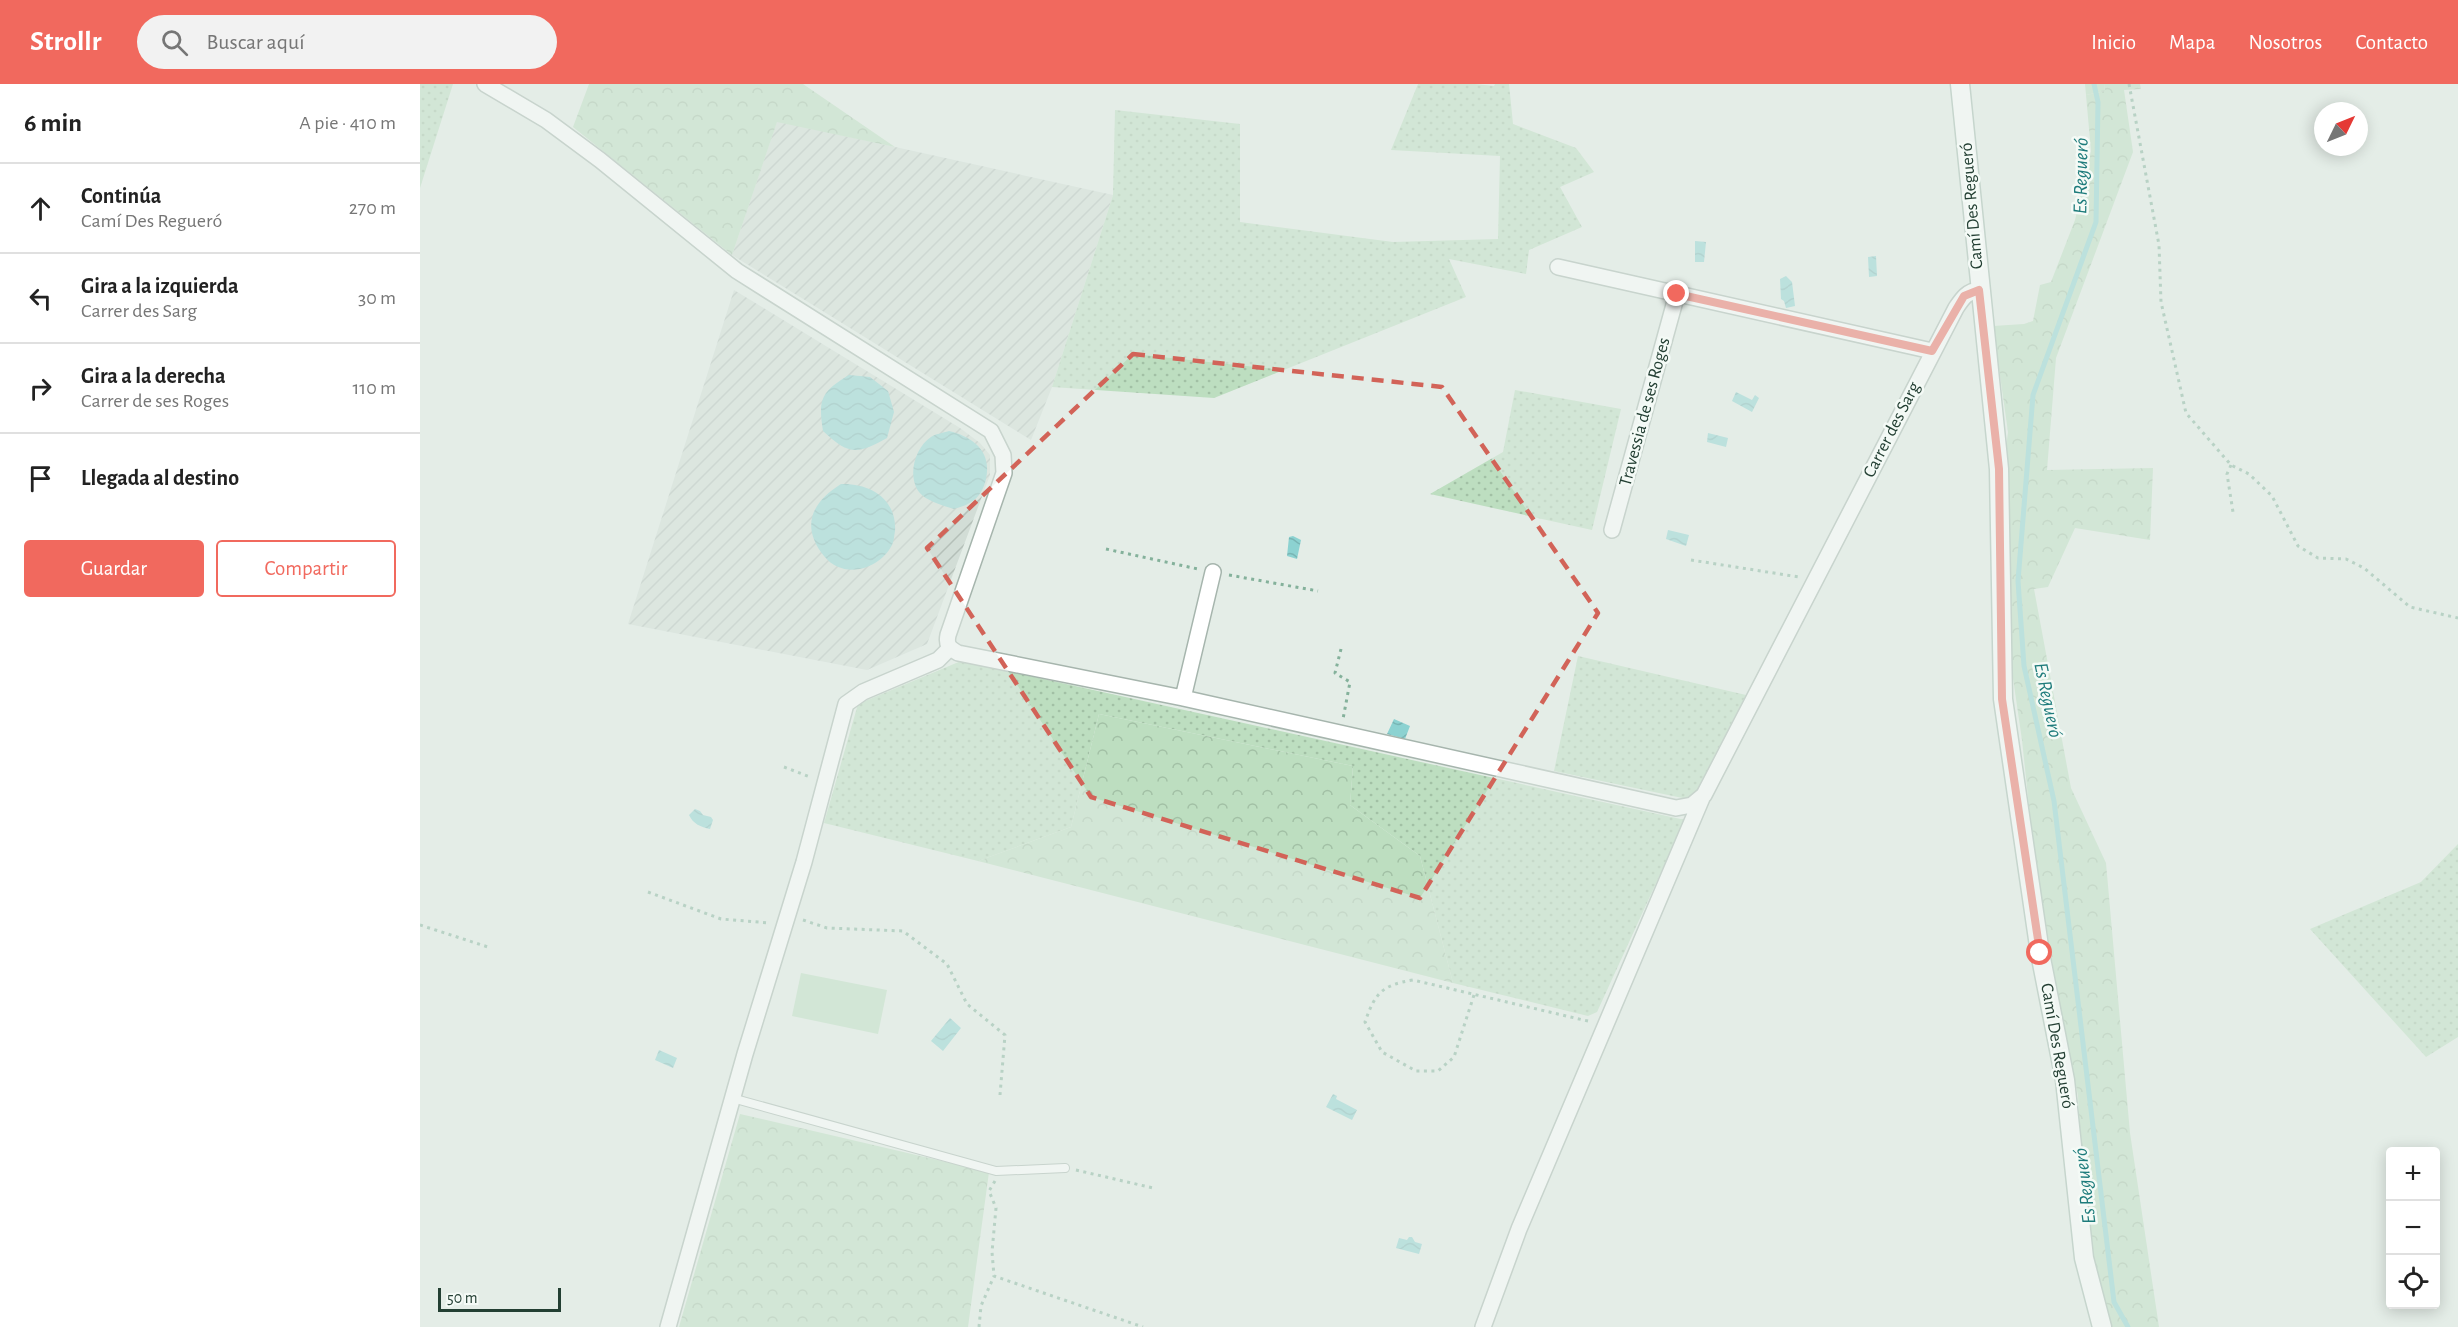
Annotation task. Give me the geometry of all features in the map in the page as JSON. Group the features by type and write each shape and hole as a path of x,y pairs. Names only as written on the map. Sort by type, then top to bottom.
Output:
{"street":[{"path":"485,84 555,126 736,271 991,431 1003,455 1004,473 948,635 947,643 958,653 1183,698 1676,808 1692,805 1704,795"},
{"name":"Camí Des Regueró","path":"1960,84 1979,290 1999,469 2002,699 2040,953 2065,1080 2084,1258 2102,1327"},
{"path":"1558,267 1932,351"},
{"name":"Carrer des Sarg","path":"1483,1327 1519,1229 1704,795 1932,351 1964,296 1979,290"},
{"name":"Travessia de ses Roges","path":"1612,530 1677,294"},
{"path":"1183,698 1213,572"},
{"path":"668,1327 846,704 863,692 938,660 950,648"}],"lane":[{"path":"732,1098 996,1171 1065,1168"}],"path":[{"path":"2128,84 2159,244 2161,302 2186,413 2231,465 2248,474 2272,496 2298,546 2318,558 2346,559 2364,568 2410,607 2458,618"},
{"path":"2231,465 2227,474 2233,512"},
{"path":"1691,560 1816,580"},
{"path":"1341,649 1335,673 1350,682 1341,733"},
{"path":"784,767 825,783"},
{"path":"648,892 721,919 786,919 827,928 903,931 947,964 967,1004 1005,1035 1000,1095"},
{"path":"420,925 434,932 488,947"},
{"path":"1474,995 1454,1057 1438,1071 1416,1071 1382,1052 1365,1022 1372,1001 1390,984 1413,980 1577,1020 1605,1024"},
{"path":"1065,1168 1153,1188"},
{"path":"979,1327 981,1306 994,1276 992,1252 996,1208 989,1191 995,1181 996,1171"},
{"path":"994,1276 1143,1327"}],"highlighted area":[{"path":"1133,354 1442,387 1598,613 1420,898 1091,797 927,548"}],"shaded area":[{"path":"777,121 1113,195 1052,387 1031,440 732,255"},
{"path":"734,290 960,428 980,443 990,455 990,475 927,644 867,670 628,624"}],"green space":[{"path":"420,84 453,84 420,188"},
{"path":"589,84 803,84 895,147 777,122 732,255 573,127"},
{"path":"1418,84 1494,86 1495,84 1509,84 1513,124 1576,148 1594,172 1560,187 1582,227 1529,250 1526,274 1449,259 1466,297 1214,398 1052,387 1113,195 1115,110 1240,124 1240,222 1393,242 1498,239 1500,156 1391,150"},
{"path":"2085,84 2104,84 2105,91 2086,95"},
{"path":"2104,84 2140,84 2141,89 2124,90 2133,152 2056,358 2047,470 2153,468 2150,540 2075,528 2048,587 2034,589 2071,788 2106,863 2130,1133 2159,1327 2108,1327 2097,1289 2083,1187 2078,1096 2034,854 2022,740 2008,644 2002,480 2008,432 1993,326 2024,324 2033,321 2040,285 2051,282 2075,220 2091,151 2086,95 2105,91"},
{"path":"1515,390 1621,409 1592,530 1430,494 1503,452"},
{"path":"1578,656 1746,695 1692,800 1554,771"},
{"path":"961,661 1685,820 1597,1012 1588,1016 1453,983 1420,856 1350,805 1353,766 1099,714 1071,827 978,861 824,823 858,704"},
{"path":"1099,714 1353,766 1350,805 1420,856 1453,983 978,861 1071,827"},
{"path":"2458,844 2458,1037 2426,1057 2310,929 2421,882"},
{"path":"801,973 887,990 878,1034 792,1016"},
{"path":"740,1114 989,1172 968,1327 679,1327"}],"water":[{"path":"1695,241 1706,242 1704,262 1695,262"},
{"path":"1876,256 1877,276 1869,277 1868,257"},
{"path":"1786,276 1792,282 1795,306 1786,308 1781,299 1780,279"},
{"path":"849,375 870,377 888,391 894,412 887,438 860,450 840,445 823,431 821,411 824,397 832,386"},
{"path":"1736,392 1752,400 1755,395 1759,398 1752,412 1732,401"},
{"path":"949,431 966,437 979,447 987,469 985,482 979,495 969,503 954,509 924,497 917,489 913,475 915,460 921,447 933,436"},
{"path":"1708,433 1728,438 1726,447 1707,442"},
{"path":"841,484 862,486 880,495 891,510 894,520 893,542 886,554 879,561 860,569 850,570 832,563 824,556 812,535 811,525 817,507 831,491"},
{"path":"1668,530 1689,535 1686,546 1666,539"},
{"path":"1293,536 1301,540 1297,559 1287,556 1289,537"},
{"path":"1394,719 1410,726 1405,739 1387,734"},
{"path":"695,809 711,817 713,820 710,829 693,821 689,815"},
{"path":"950,1018 961,1028 943,1051 931,1041"},
{"path":"659,1050 677,1058 673,1068 655,1060"},
{"path":"1333,1094 1337,1096 1336,1099 1357,1110 1352,1120 1326,1107"},
{"path":"1409,1237 1422,1244 1419,1254 1396,1248 1399,1238 1407,1240"}],"waterway":[{"name":"Es Regueró","path":"2094,84 2098,102 2096,222 2033,395 2018,581 2024,666 2054,801 2114,1302 2128,1327"}],"route":[{"path":"1677,294 1932,351 1964,296 1979,290 1999,469 2002,699 2040,953"}]}
